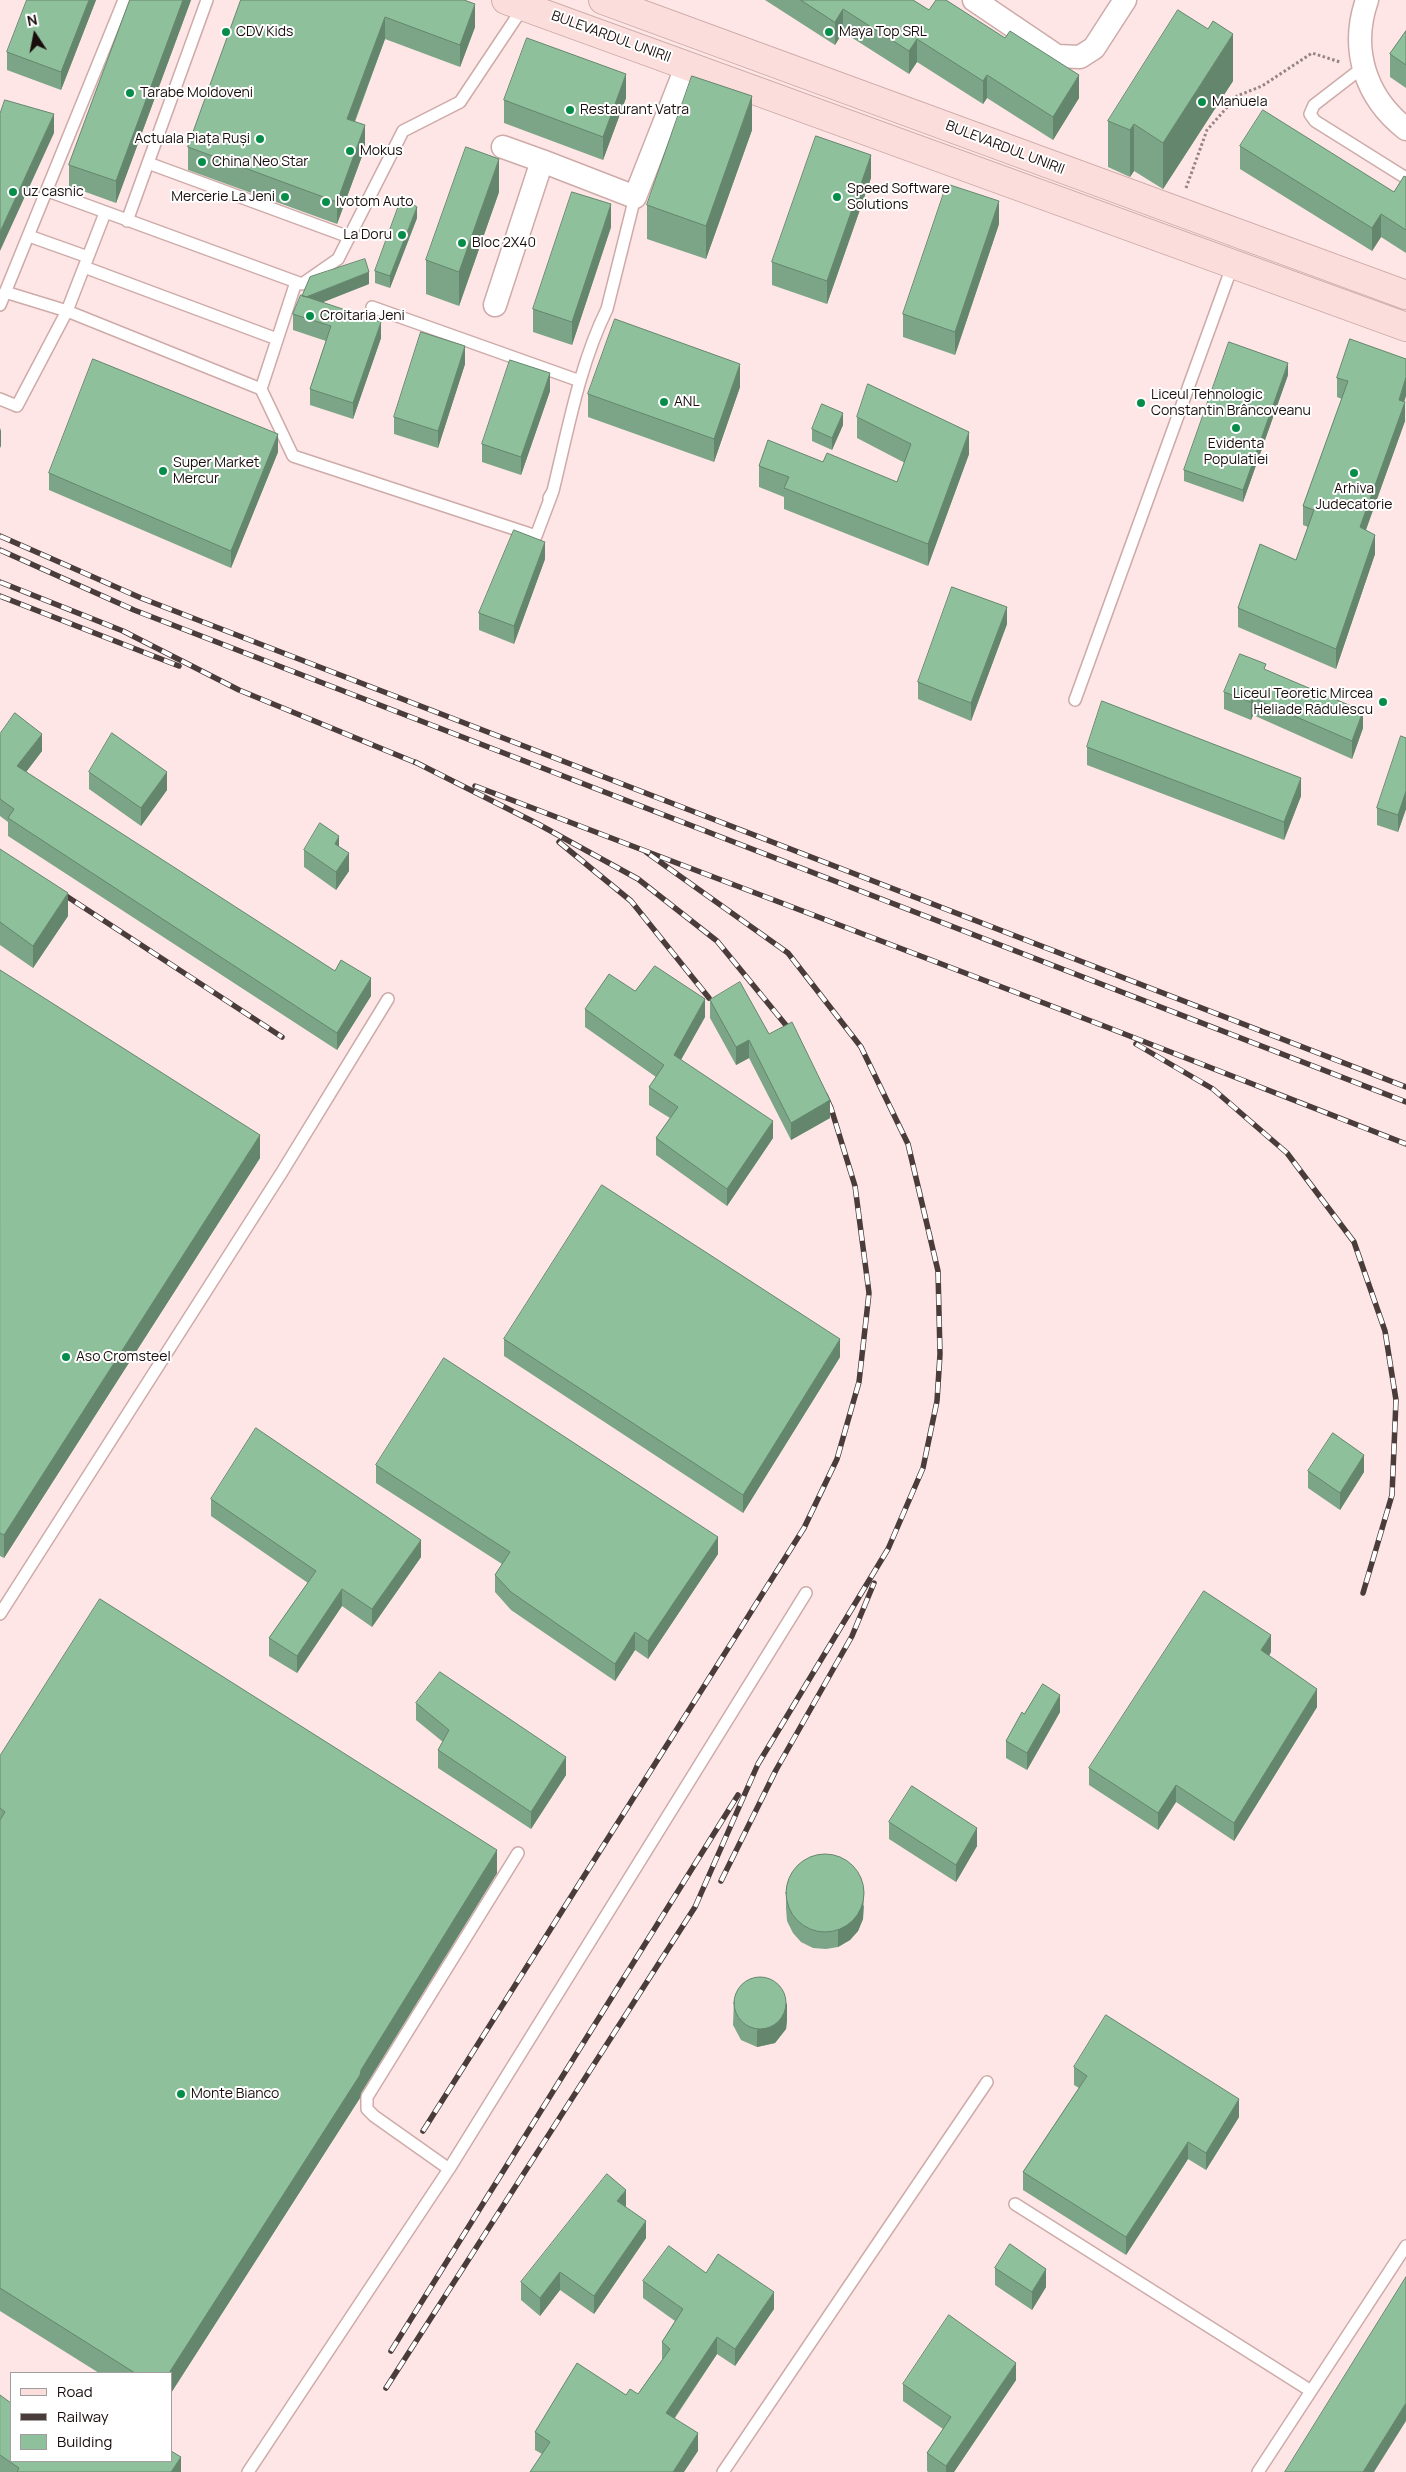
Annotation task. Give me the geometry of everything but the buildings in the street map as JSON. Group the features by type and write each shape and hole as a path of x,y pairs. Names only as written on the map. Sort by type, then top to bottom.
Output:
{"main road":[{"name":"BULEVARDUL UNIRII","path":"603,0 1406,295"},
{"name":"BULEVARDUL UNIRII","path":"519,2 1406,327"},
{"path":"687,64 699,35"}],"street":[{"path":"974,0 1057,56 1080,57 1094,48 1125,0"},
{"path":"1367,0 1362,14 1359,44 1362,68 1373,93 1395,120 1406,129"},
{"name":"BULEVARDUL UNIRII","path":"635,198 687,64"},
{"path":"503,147 635,198"},
{"path":"496,305 542,161"}],"lane":[{"path":"0,305 48,192 124,0"},
{"path":"127,222 207,0"},
{"path":"48,192 302,284 338,259 402,131 460,102 519,2"},
{"path":"1362,68 1314,105 1310,114 1315,121 1406,178"},
{"path":"148,163 349,237"},
{"path":"5,292 67,311 261,390 293,456 536,536 553,491 580,380 599,325 607,309 635,198"},
{"path":"0,399 17,406 67,311 106,213"},
{"path":"29,236 86,262 277,339"},
{"path":"1075,700 1233,264"},
{"path":"261,390 296,282"},
{"path":"372,307 580,380"},
{"path":"538,517 553,491"},
{"path":"0,1614 276,1180 388,999"},
{"path":"248,2472 450,2169 806,1593"},
{"path":"450,2169 374,2116 367,2109 367,2097 518,1853"},
{"path":"723,2472 986,2082"},
{"path":"1015,2204 1311,2391"},
{"path":"1258,2472 1406,2246"}],"path":[{"path":"1184,193 1207,130 1237,96 1262,86 1312,53 1362,68"}],"railway":[{"path":"0,536 141,598 1406,1087"},
{"path":"0,550 134,610 1406,1102"},
{"path":"0,582 123,631 239,690 419,764"},
{"path":"0,596 179,666"},
{"path":"415,762 538,824 638,879 717,941 794,1035"},
{"path":"475,786 1104,1026 1406,1144"},
{"path":"559,842 631,901 709,998"},
{"path":"386,2388 695,1907 758,1764 888,1549 923,1468 937,1401 940,1354 938,1271 908,1144 861,1047 788,953 646,852"},
{"path":"57,890 282,1037"},
{"path":"1136,1044 1213,1089 1287,1153 1354,1242 1385,1331 1396,1400 1392,1495 1363,1593"},
{"path":"423,2131 804,1528 837,1459 859,1382 869,1293 855,1186 831,1108 825,1095"},
{"path":"721,1881 776,1770 852,1636 874,1583"},
{"path":"391,2351 738,1795"}],"place":[{"name":"CDV Kids","path":"226,32"},
{"name":"Maya Top SRL","path":"829,32"},
{"name":"Tarabe Moldoveni","path":"130,93"},
{"name":"Manuela","path":"1202,102"},
{"name":"Restaurant Vatra","path":"570,110"},
{"name":"Actuala Piața Ruși","path":"260,139"},
{"name":"Mokus","path":"350,151"},
{"name":"China Neo Star","path":"202,162"},
{"name":"uz casnic","path":"13,192"},
{"name":"Mercerie La Jeni","path":"285,197"},
{"name":"Speed Software Solutions","path":"837,197"},
{"name":"Ivotom Auto","path":"326,202"},
{"name":"La Doru","path":"402,235"},
{"name":"Bloc 2X40","path":"462,243"},
{"name":"Croitaria Jeni","path":"310,316"},
{"name":"ANL","path":"664,402"},
{"name":"Liceul Tehnologic Constantin Brâncoveanu","path":"1141,403"},
{"name":"Evidenta Populatiei","path":"1236,428"},
{"name":"Super Market Mercur","path":"163,471"},
{"name":"Arhiva Judecatorie","path":"1354,473"},
{"name":"Liceul Teoretic Mircea Heliade Rădulescu","path":"1383,702"},
{"name":"Aso Cromsteel","path":"66,1357"},
{"name":"Monte Bianco","path":"181,2094"}]}
